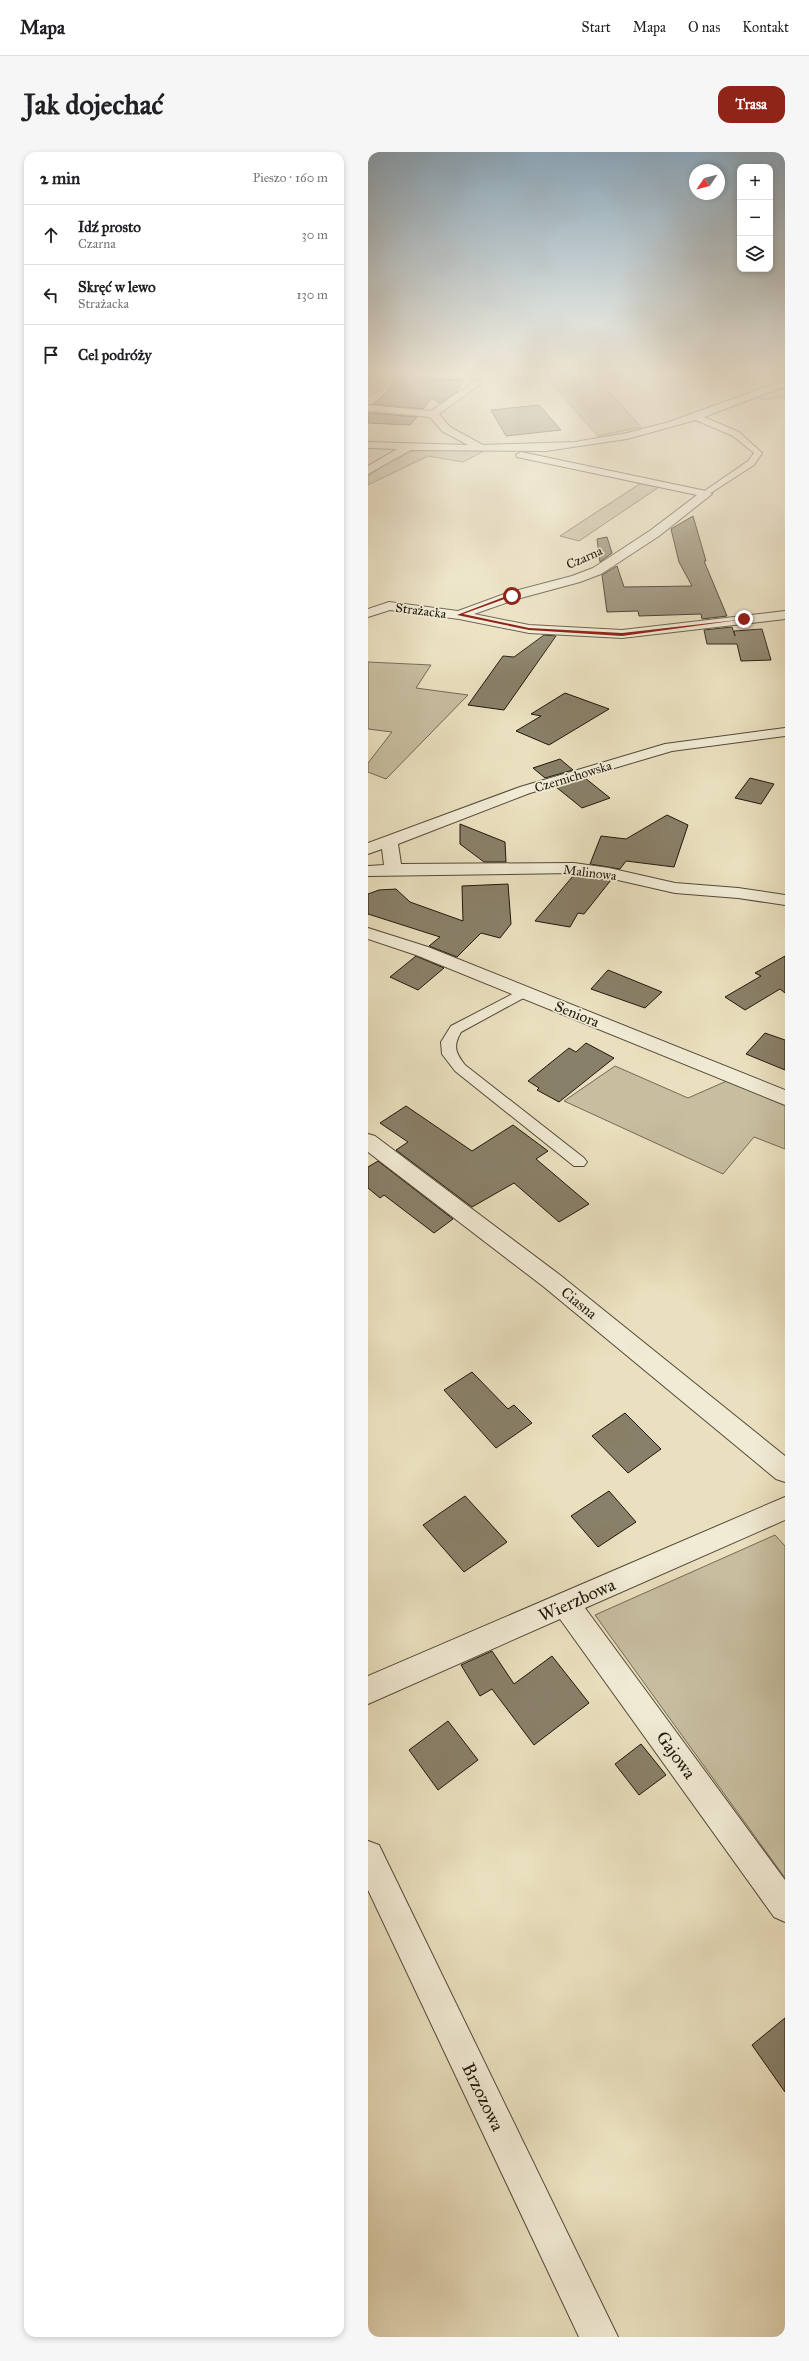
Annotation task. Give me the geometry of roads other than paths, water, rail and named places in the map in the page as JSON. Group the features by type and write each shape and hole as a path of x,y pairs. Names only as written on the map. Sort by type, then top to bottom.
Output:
{"street":[{"path":"598,472 706,494"},
{"name":"Czarna","path":"458,615 512,596 576,579 597,571 655,533 706,494"},
{"name":"Strażacka","path":"368,613 389,606 458,615 529,629 622,634 785,615"},
{"name":"Czernichowska","path":"368,849 525,790 670,747 785,732"},
{"path":"389,841 393,869"},
{"name":"Malinowa","path":"368,871 393,869 574,868 609,873 675,888 738,893 785,900"},
{"name":"Seniora","path":"368,933 422,951 785,1098"},
{"name":"Ciasna","path":"368,1141 552,1281 785,1471"},
{"name":"Wierzbowa","path":"368,1690 785,1508"},
{"name":"Gajowa","path":"566,1604 785,1906"},
{"name":"Brzozowa","path":"368,1856 599,2337"}],"lane":[{"name":"Czarna","path":"706,494 738,472"},
{"path":"524,992 456,1029 448,1042 449,1054 460,1068 579,1162"}]}
